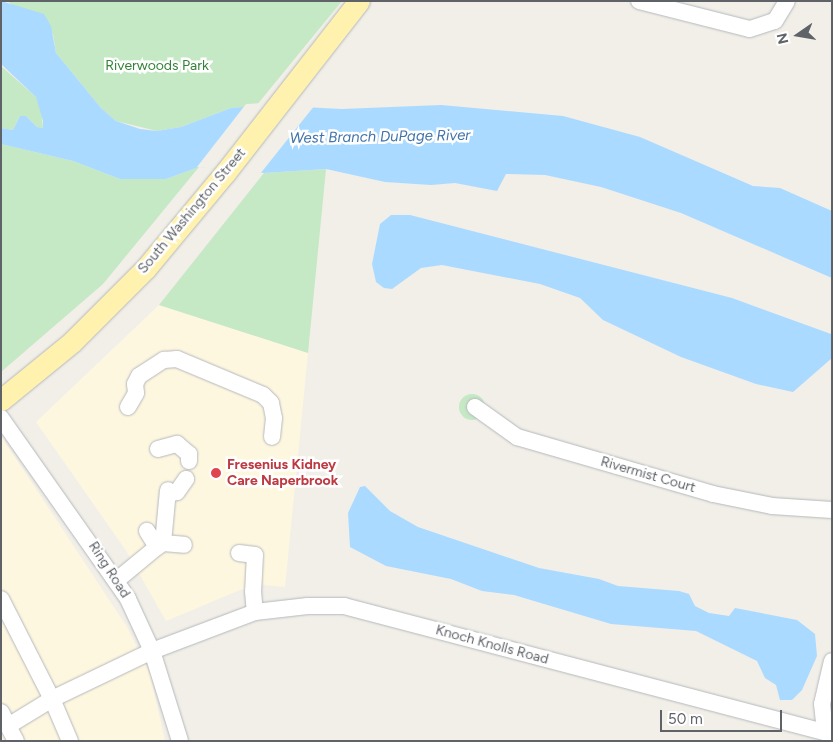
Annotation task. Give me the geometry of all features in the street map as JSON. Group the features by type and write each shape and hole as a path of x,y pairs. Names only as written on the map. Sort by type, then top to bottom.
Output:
{"main road":[{"name":"South Washington Street","path":"1,400 104,312 225,173 359,1"}],"street":[{"path":"639,1 750,29 775,21 787,1"},
{"path":"128,408 136,393 135,384 139,376 164,360 177,359 263,394 271,403 274,418 272,437"},
{"name":"Rivermist Court","path":"475,407 517,437 713,494 772,506 832,510"},
{"name":"Ring Road","path":"1,418 117,580 152,651 180,741"},
{"path":"158,449 177,444 188,454 189,461"},
{"path":"160,545 168,492 177,492 186,479"},
{"path":"147,531 160,545"},
{"path":"117,580 160,545 184,545"},
{"path":"239,553 255,555 253,591 255,612"},
{"path":"1,598 52,700 70,741"},
{"name":"Knoch Knolls Road","path":"8,726 52,700 152,651 255,612 308,606 344,606 829,731"},
{"path":"829,731 822,704 832,661"}],"shaded area":[{"path":"159,305 308,353 285,587 264,585 240,590 166,621 127,552 36,422"},
{"path":"1,436 127,627 150,674 165,741 1,741"}],"green space":[{"name":"Riverwoods Park","path":"7,1 342,1 256,106 231,108 181,127 157,131 116,121 101,108 56,53 53,34"},
{"path":"1,66 36,97 41,108 43,128 37,127 26,116 20,116 13,130 1,128"},
{"path":"1,144 73,161 120,179 166,179 199,167 103,284 1,372"},
{"path":"326,169 308,353 159,305 264,173"},
{"path":"472,394 481,398 485,407 481,416 472,420 463,416 459,407 463,398"}],"water":[{"name":"West Branch DuPage River","path":"1,1 44,14 51,26 56,53 101,108 116,121 140,129 157,131 181,127 231,108 263,105 342,109 441,105 563,116 640,137 753,186 780,188 832,211 832,278 681,213 601,187 545,175 506,174 497,191 455,183 431,185 385,182 326,169 264,173 199,167 166,179 120,179 73,161 1,144 1,128 13,130 20,116 26,116 37,127 43,128 43,121 36,97 1,64"},
{"path":"391,215 410,215 732,298 831,334 832,358 793,392 756,384 681,357 603,320 580,298 540,284 442,265 421,268 392,289 384,288 376,282 372,264 380,224"},
{"path":"365,486 390,511 418,527 539,568 599,579 618,586 679,591 689,594 695,606 709,613 729,616 735,608 797,620 815,634 817,656 802,690 792,700 780,700 776,685 765,678 757,661 696,631 611,624 514,595 482,591 451,579 386,566 350,547 348,513 360,487"}],"pier":[{"path":"246,104 315,105 260,174 197,167"}],"place":[{"name":"Fresenius Kidney Care Naperbrook","path":"216,473"}]}
